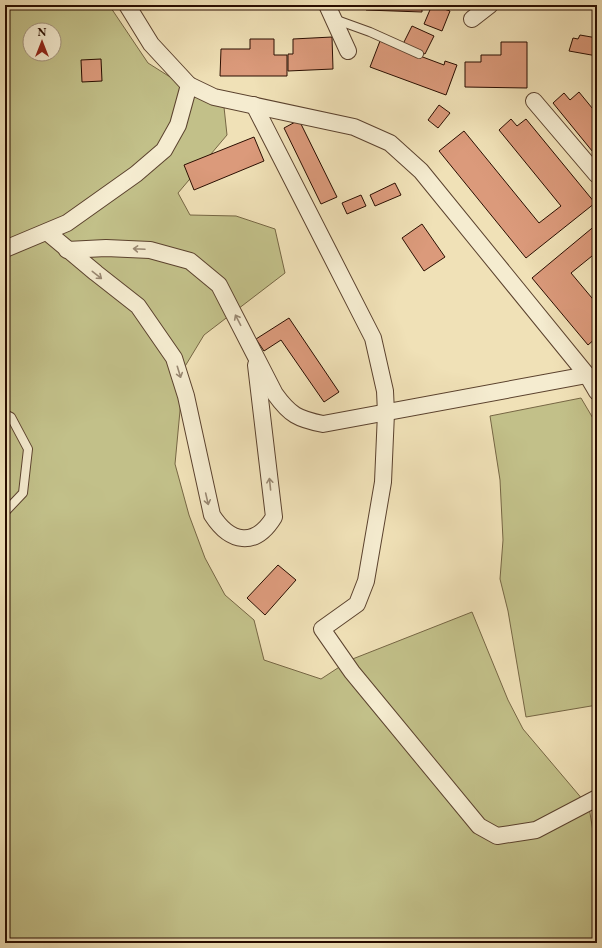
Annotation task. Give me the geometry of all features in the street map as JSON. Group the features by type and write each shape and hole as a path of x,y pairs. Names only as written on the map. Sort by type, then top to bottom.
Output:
{"street":[{"path":"126,5 151,44 189,85 214,97 354,127 390,143 421,171 587,375 597,392"},
{"path":"472,19 490,5"},
{"path":"329,12 348,51"},
{"path":"5,249 67,222 101,200 136,174 164,150 178,125 189,85"},
{"path":"534,101 597,176"},
{"path":"254,105 372,338 385,391 386,413 383,482 366,581 357,604 322,629 352,672 479,826 497,836 536,830 597,798"},
{"path":"46,232 138,306 174,358 186,396 212,515 220,527 233,536 248,539 263,531 274,517 255,355"},
{"path":"67,250 106,248 150,250 190,261 220,285 275,394 286,410 301,420 322,424 587,375"}],"lane":[{"path":"329,12 419,54"},
{"path":"5,414 11,417 28,450 22,493 5,512"}],"shaded area":[{"path":"5,5 109,5 148,63 178,82 224,107 227,135 178,193 190,215 236,216 275,229 285,273 204,335 184,368 175,464 189,515 205,558 225,595 254,620 264,660 321,679 350,660 472,612 508,700 523,729 589,807 597,856 597,943 5,943"},
{"path":"581,398 597,425 597,705 526,717 508,611 500,579 503,540 500,480 490,416"}],"building":[{"path":"366,5 422,5 422,12 366,10"},
{"path":"432,5 450,11 442,31 424,24"},
{"path":"412,26 434,36 425,54 403,44"},
{"path":"580,35 597,38 597,56 569,51 573,38 578,39"},
{"path":"332,37 333,69 288,71 288,54 293,54 293,39"},
{"path":"250,39 274,39 274,55 287,55 287,76 220,76 221,49 250,49"},
{"path":"380,41 444,65 445,61 457,65 446,95 370,67"},
{"path":"501,42 527,42 527,88 465,87 465,62 481,62 481,55 501,55"},
{"path":"101,59 102,81 82,82 81,60"},
{"path":"579,92 597,114 597,157 553,103 564,93 570,100"},
{"path":"439,105 450,113 438,128 428,120"},
{"path":"511,119 517,126 526,119 595,203 526,258 439,151 464,131 539,223 561,206 499,130"},
{"path":"299,120 337,197 321,204 284,128"},
{"path":"254,137 264,161 194,190 184,165"},
{"path":"395,183 401,195 375,206 370,195"},
{"path":"361,195 366,206 347,214 342,203"},
{"path":"422,224 445,257 424,271 402,238"},
{"path":"597,224 597,262 592,256 571,273 597,304 597,337 588,345 532,278"},
{"path":"289,318 339,392 324,402 281,340 264,351 256,339"},
{"path":"278,565 296,580 265,615 247,598"}]}
